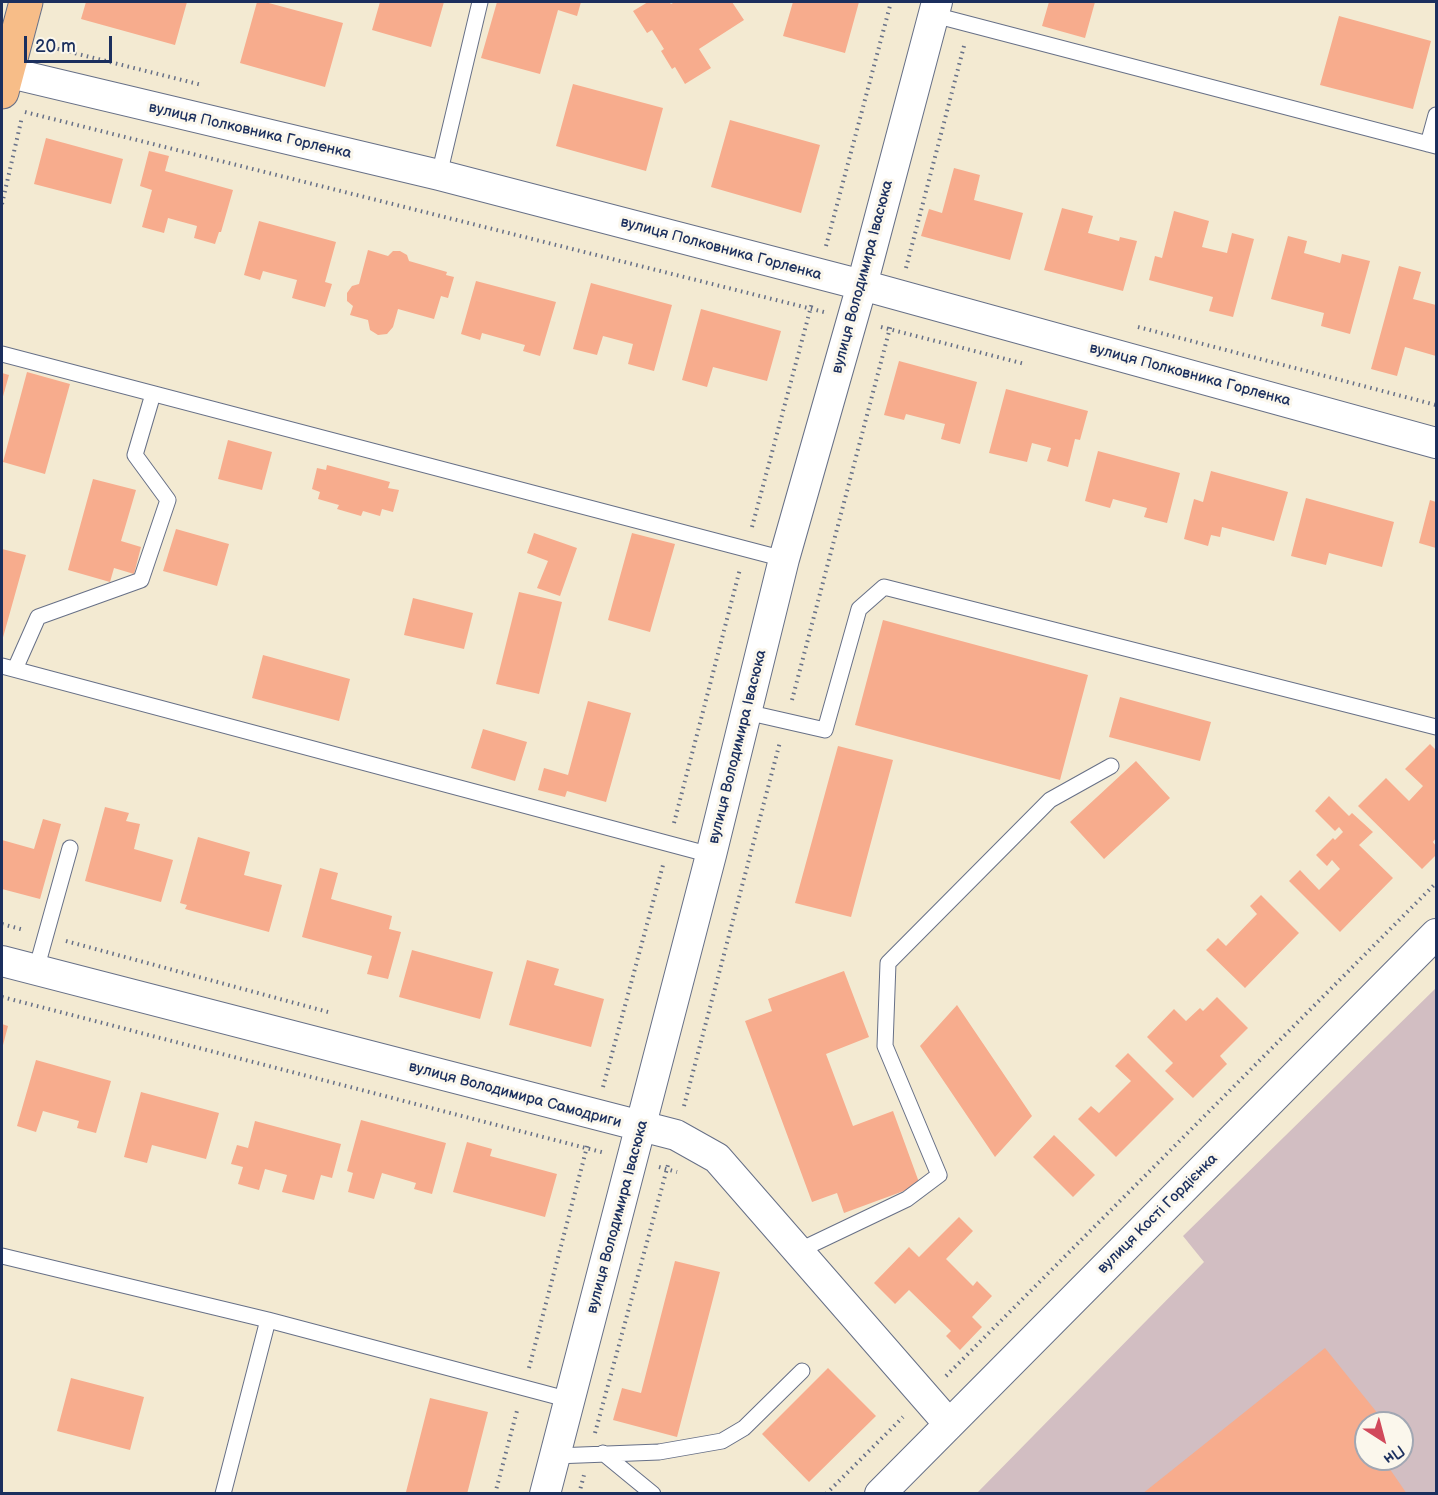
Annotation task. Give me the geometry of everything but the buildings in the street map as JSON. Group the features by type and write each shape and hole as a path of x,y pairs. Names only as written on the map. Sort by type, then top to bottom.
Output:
{"highway":[{"path":"8,87 26,2"}],"street":[{"name":"вулиця Володимира Івасюка","path":"545,1494 711,855 784,559 862,285 936,8"},
{"name":"вулиця Полковника Горленка","path":"8,87 439,175 862,285 1437,442"},
{"name":"вулиця Кості Гордієнка","path":"880,1494 1437,934"},
{"name":"вулиця Володимира Самодриги","path":"2,961 676,1136 717,1158 949,1424"}],"lane":[{"path":"439,175 480,2"},
{"path":"936,8 970,24 1432,145 1437,116"},
{"path":"2,354 784,559"},
{"path":"153,394 135,455 168,500 141,580 38,617 8,667 711,855"},
{"path":"746,712 825,730 859,609 884,587 1437,727"},
{"path":"798,1251 907,1199 939,1175 885,1046 888,963 1050,800 1111,766"},
{"path":"36,970 70,848"},
{"path":"2,1256 268,1320 570,1400"},
{"path":"223,1494 268,1320"},
{"path":"555,1456 659,1452 722,1442 744,1428 802,1371"},
{"path":"596,1454 653,1494"}],"path":[{"path":"495,1494 891,2"},
{"path":"579,1494 596,1454 667,1169 970,24"},
{"path":"8,87 810,308 1027,364"},
{"path":"826,1494 1437,883"},
{"path":"2,997 687,1174"}],"shaded area":[{"path":"1436,988 1436,1493 976,1494 1204,1262 1183,1236"}]}
